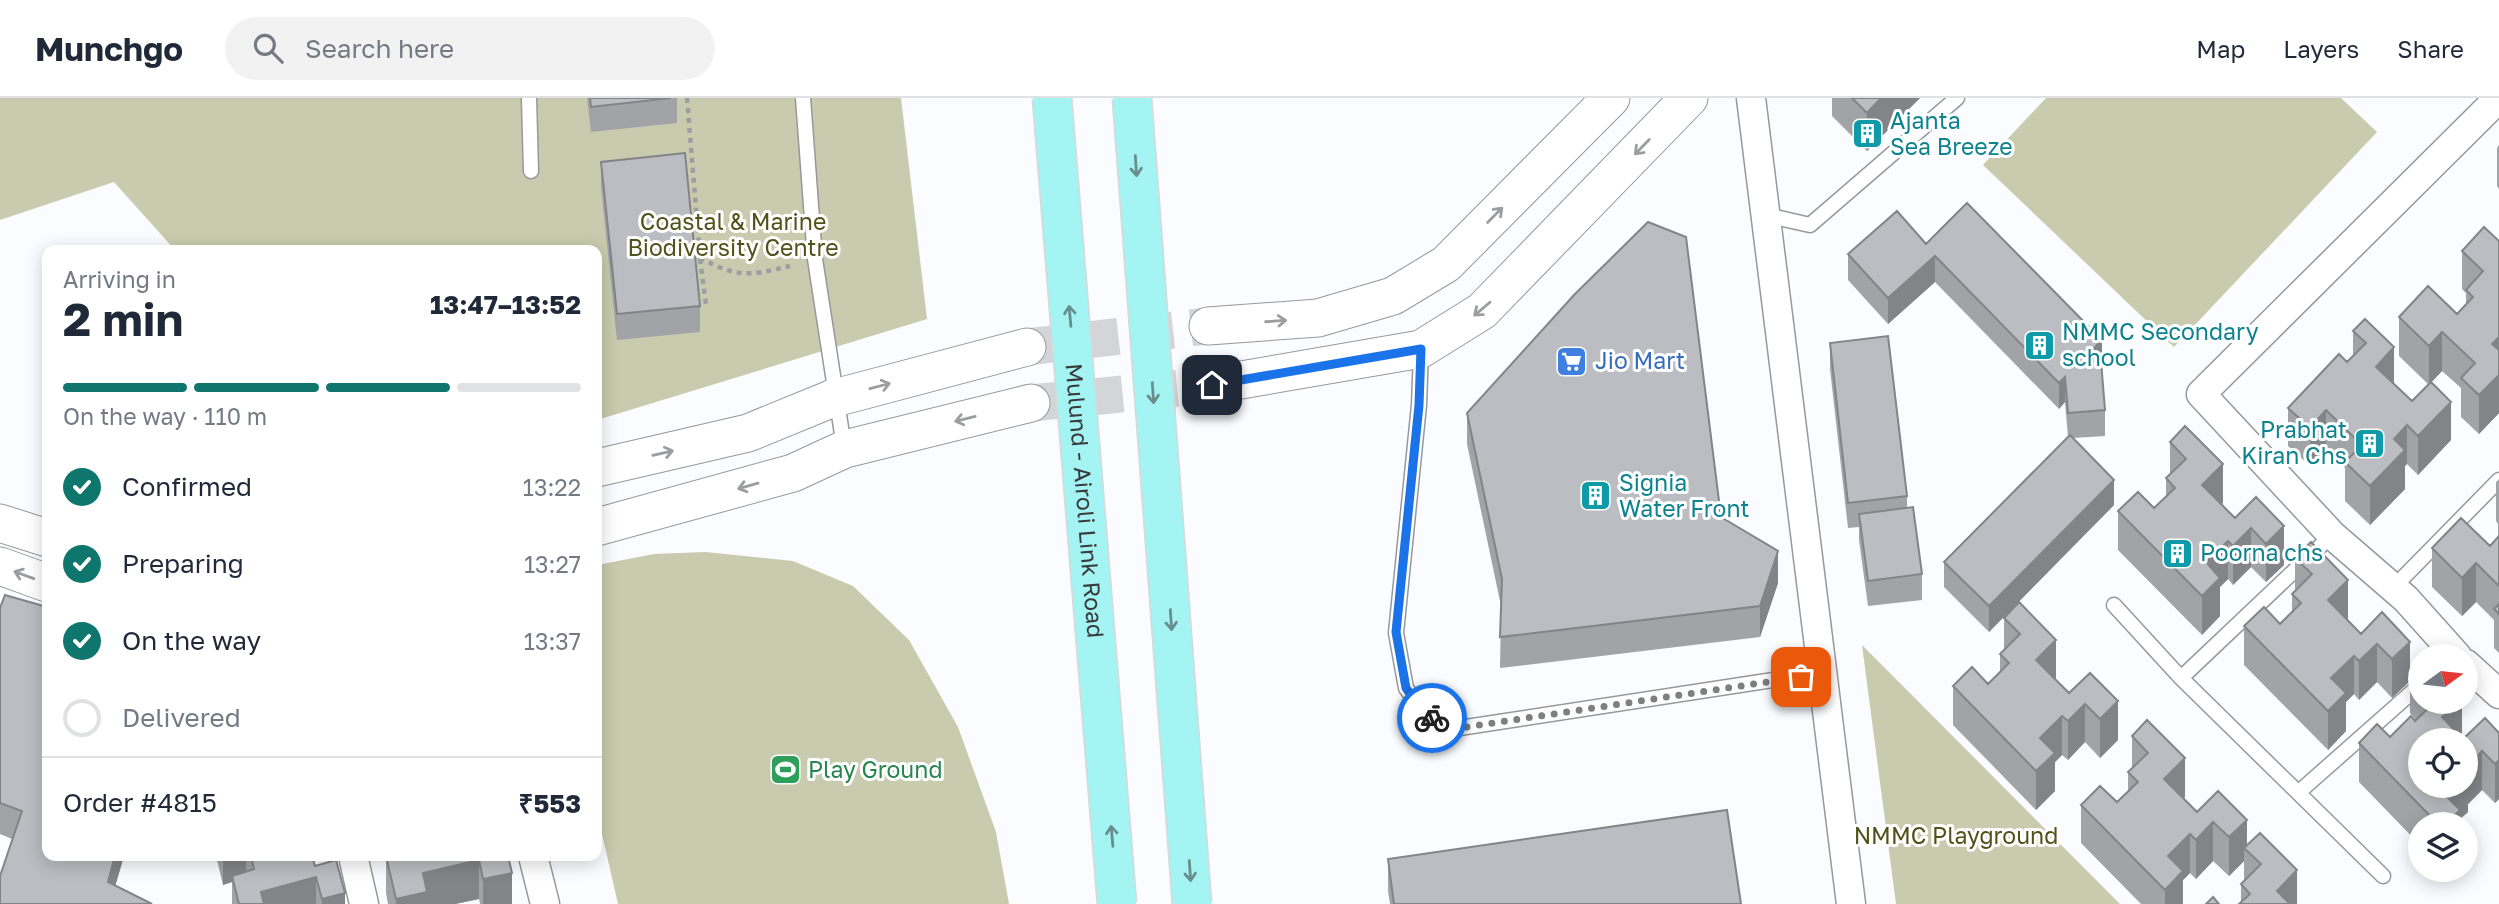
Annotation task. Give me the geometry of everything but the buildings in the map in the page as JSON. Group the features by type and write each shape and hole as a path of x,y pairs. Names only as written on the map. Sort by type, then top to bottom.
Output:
{"main road":[{"name":"Mulund - Airoli Link Road","path":"1052,98 1117,904"},
{"path":"1132,98 1192,904"}],"street":[{"path":"1208,326 1318,318 1393,296 1446,264 1611,98"},
{"path":"1212,385 1421,349 1482,311 1689,98"},
{"path":"1751,98 1851,904"},
{"path":"2445,644 2393,588 2332,535 2201,394 2499,98"},
{"path":"602,467 748,432 835,398 1027,347"},
{"path":"602,526 793,473 845,449 1031,403"},
{"path":"0,523 42,536"},
{"path":"0,566 42,581"},
{"path":"2478,676 2499,694"},
{"path":"354,861 364,904"},
{"path":"534,861 545,904"}],"lane":[{"path":"529,98 531,171"},
{"path":"803,98 815,259 845,449"},
{"path":"1766,215 1810,225 1957,98"},
{"path":"1421,349 1419,405 1396,632 1406,688 1423,712 1453,729 1780,679 1822,676"},
{"path":"2393,588 2499,480"},
{"path":"2181,678 2332,535"},
{"path":"2114,605 2181,678 2383,876"},
{"path":"2299,792 2408,696"}],"path":[{"path":"687,98 706,304"},
{"path":"700,258 727,272 755,274 815,259"}],"green space":[{"name":"Coastal & Marine Biodiversity Centre","path":"0,98 901,98 927,319 602,418 602,245 171,245 114,182 0,220"},
{"path":"2046,98 2341,98 2377,132 2174,347 1983,165"},
{"name":"Play Ground","path":"705,552 793,561 853,586 909,640 958,727 996,832 1009,904 618,904 602,834 602,564 654,554"},
{"name":"NMMC Playground","path":"1862,645 2120,904 1896,904"}],"tunnel":[{"path":"1027,347 1208,326"},
{"path":"1031,403 1212,385"}],"way so far":[{"path":"1432,718 1453,729 1801,677"}],"place":[{"name":"Ajanta Sea Breeze","path":"1867,134"},
{"name":"NMMC Secondary school","path":"2039,345"},
{"name":"Jio Mart","path":"1572,361"},
{"name":"Prabhat Kiran Chs","path":"2370,443"},
{"name":"Signia Water Front","path":"1596,496"},
{"name":"Poorna chs","path":"2177,553"},
{"name":"Play Ground","path":"785,770"}],"route":[{"path":"1212,385 1421,349 1419,405 1396,632 1406,688 1423,712 1432,718"}]}
